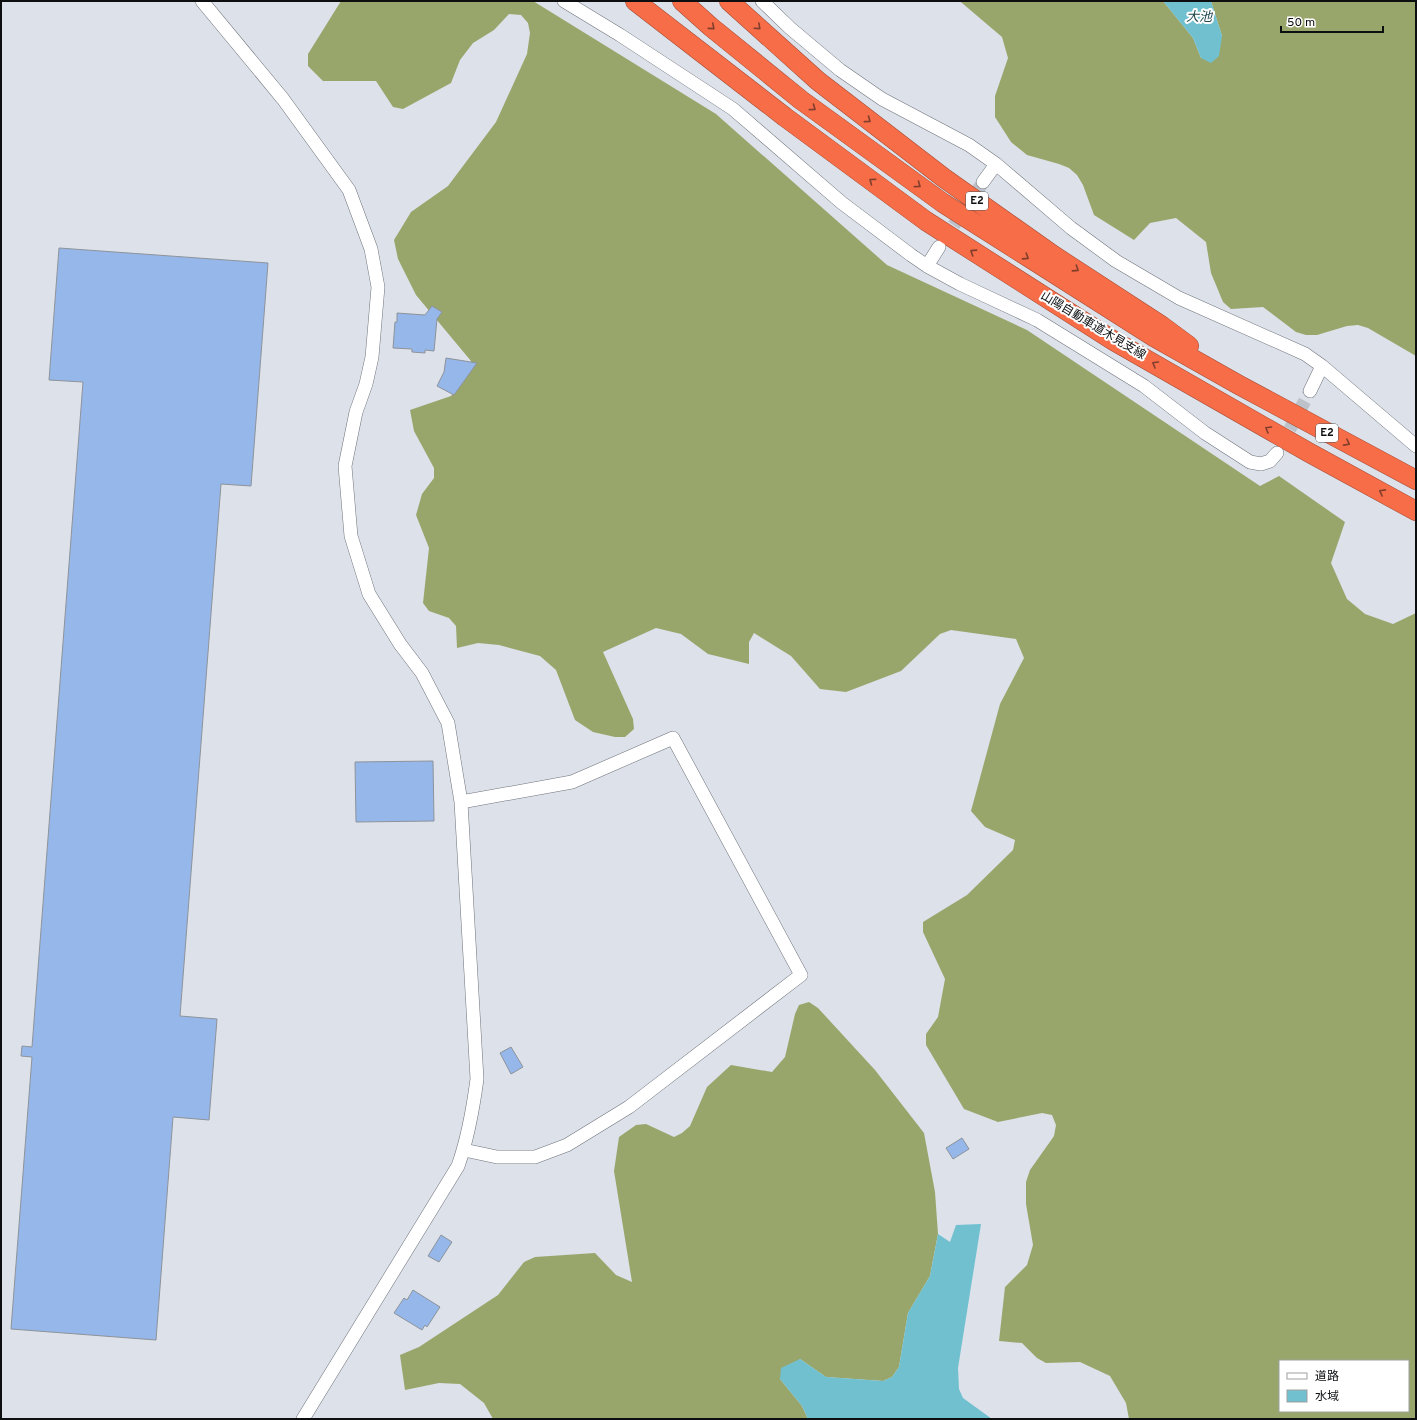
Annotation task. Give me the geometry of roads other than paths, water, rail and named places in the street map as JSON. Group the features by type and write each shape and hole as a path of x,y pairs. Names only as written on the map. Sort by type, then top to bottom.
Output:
{"highway":[{"path":"635,1 785,117"},
{"path":"649,1 785,117"},
{"path":"682,1 711,27 801,100 943,203 1154,337 1239,385"},
{"name":"E2","path":"729,1 818,81 944,178 1053,255 1162,326 1239,385 1416,480"},
{"name":"山陽自動車道木見支線","path":"785,117 926,221 1114,341 1308,452 1416,511"}],"street":[{"path":"202,1 283,100 349,190 371,249 378,288 372,357 366,384 356,412 345,466 351,536 370,594 400,644 422,673 448,724 461,802 477,1080 473,1110 464,1150 458,1166 303,1419"},
{"path":"564,1 620,35 733,109 842,203 911,256 960,284 1038,320 1144,386 1204,433 1250,462 1261,464 1270,461 1277,453"},
{"path":"762,1 790,28 840,70 882,99 969,145 996,164 1071,228 1116,261 1179,298 1305,354 1322,366 1416,446"},
{"path":"983,182 996,164"},
{"path":"927,266 939,247"},
{"path":"1310,390 1322,366"},
{"path":"461,802 572,782 673,738 801,975 629,1107 567,1145 535,1157 497,1157 464,1150"}],"water":[{"name":"大池","path":"1163,1 1211,1 1222,36 1219,56 1211,63 1201,58 1193,38"},
{"path":"981,1224 958,1368 959,1389 963,1398 992,1419 808,1419 802,1406 780,1379 781,1368 800,1359 826,1377 883,1381 892,1377 899,1367 908,1313 930,1276 938,1234 950,1242 956,1225"}],"tunnel":[{"path":"943,241 983,182"},
{"path":"1281,446 1310,391"}]}
